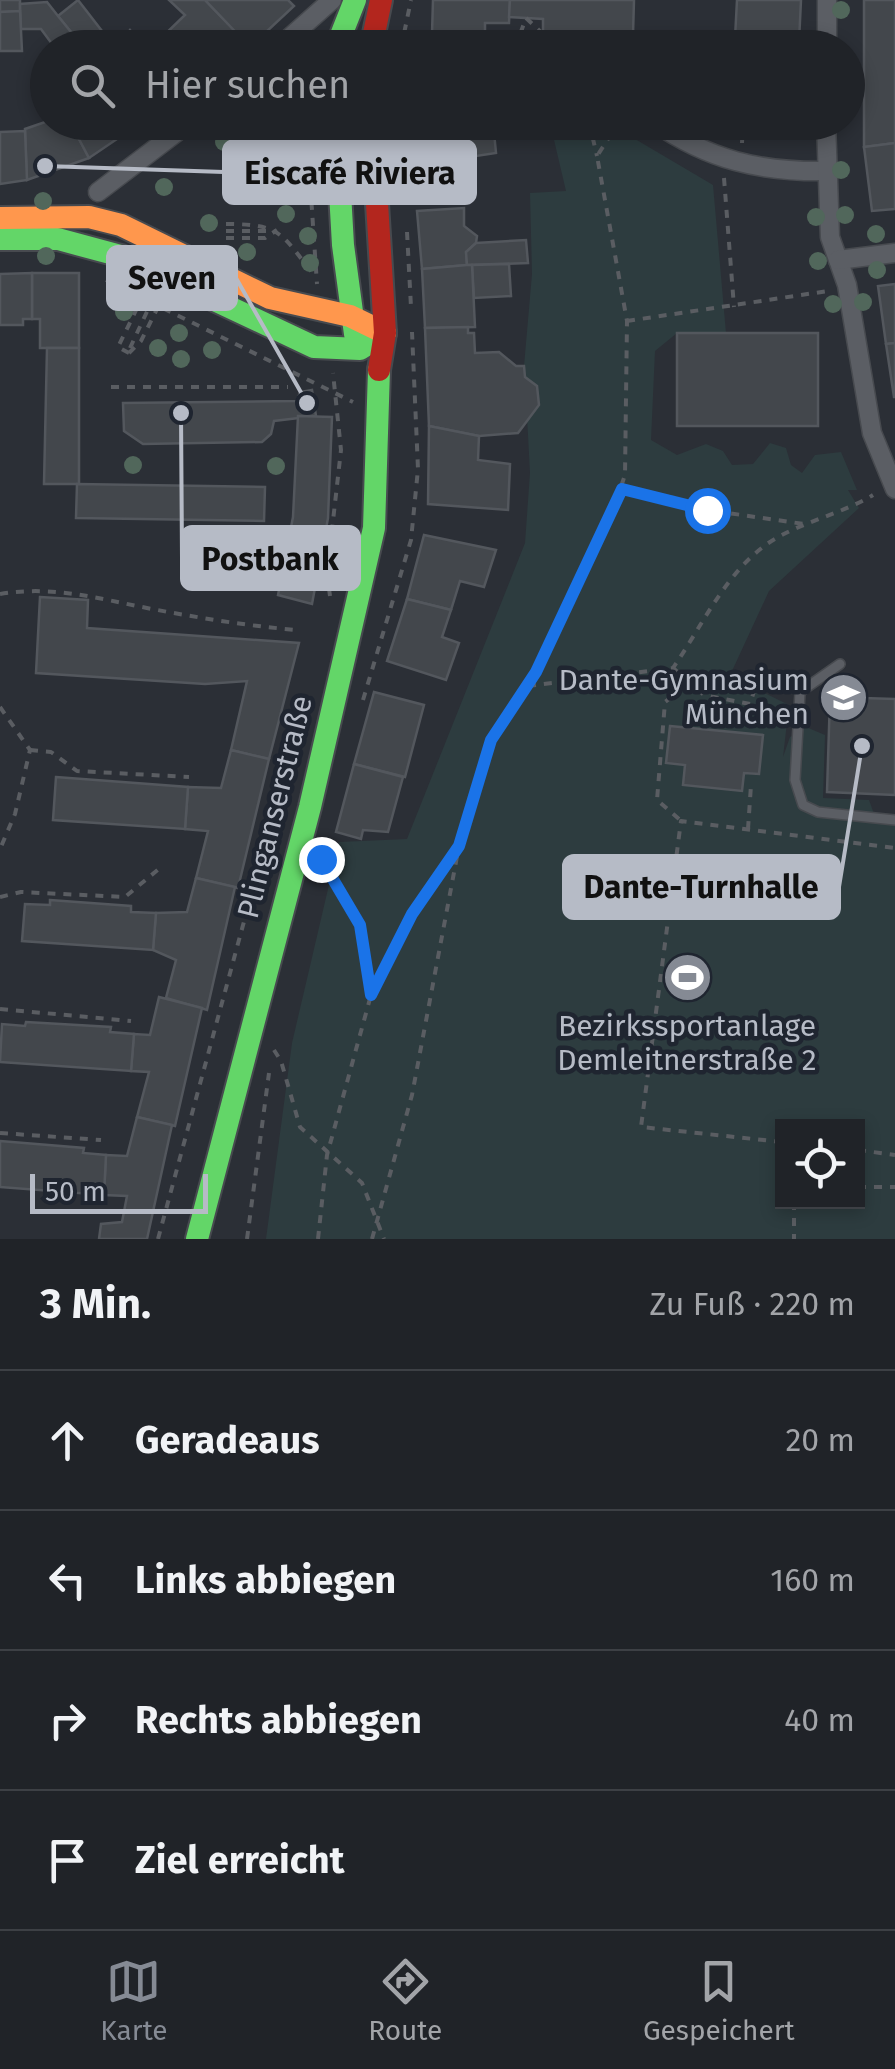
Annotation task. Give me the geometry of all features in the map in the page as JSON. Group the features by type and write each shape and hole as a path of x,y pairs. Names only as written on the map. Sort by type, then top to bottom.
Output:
{"main road":[{"path":"343,30 355,0"},
{"path":"374,30 380,0"},
{"name":"Plinganserstraße","path":"337,140 350,316 376,386"},
{"name":"Plinganserstraße","path":"197,1239 365,582 378,480 376,386 385,334 373,140"},
{"path":"0,239 88,217 121,225 270,298 350,316 385,334"},
{"path":"0,218 121,256 299,341 328,349 360,349 385,334"}],"street":[{"path":"298,30 332,0"},
{"path":"827,0 827,30"},
{"path":"98,192 166,140"},
{"path":"680,140 722,159 774,172 826,171"},
{"path":"826,140 830,237 847,288 862,392 893,486"},
{"path":"838,260 895,253"}],"lane":[{"path":"840,664 800,692 795,780 803,804 818,812 895,820"}],"path":[{"path":"405,30 411,0"},
{"path":"522,30 526,18 539,30"},
{"path":"307,140 321,310"},
{"path":"372,1239 412,1095 459,846 491,740 528,686 622,489 627,321 593,140"},
{"path":"596,156 607,140"},
{"path":"722,159 734,308"},
{"path":"226,224 265,224 277,230 316,277"},
{"path":"277,230 265,238 226,235 277,230"},
{"path":"95,274 337,396"},
{"path":"627,321 734,308 847,288"},
{"path":"129,353 118,347 142,300"},
{"path":"129,353 152,303"},
{"path":"129,353 141,341 158,306"},
{"path":"328,349 344,421 327,586 334,608"},
{"path":"111,387 288,387"},
{"path":"528,686 674,668 734,576 770,543 893,486"},
{"path":"622,489 688,506 808,524"},
{"name":"Plinganserstraße","path":"362,702 410,540"},
{"path":"0,594 42,590 88,594 230,624 297,630"},
{"path":"674,668 704,695 750,704 754,691"},
{"path":"690,683 665,702 656,800 681,821 895,848"},
{"path":"0,707 30,750 15,814 0,850"},
{"path":"30,750 52,752 77,771 189,778"},
{"path":"748,829 752,784"},
{"name":"Plinganserstraße","path":"158,1239 275,807"},
{"path":"681,821 641,1127 775,1141"},
{"path":"318,1239 328,1155 371,995 412,914 459,846"},
{"name":"Plinganserstraße","path":"317,874 321,859 360,925 371,995"},
{"path":"0,897 21,892 125,897 160,868"},
{"path":"0,1009 131,1020"},
{"path":"247,1239 274,1050 281,1061 300,1127 362,1182 384,1239"},
{"path":"0,1134 101,1140"},
{"path":"865,1151 895,1154"},
{"path":"865,1187 895,1187"},
{"path":"794,1209 794,1239"}],"shaded area":[{"path":"554,140 637,140 713,185 726,333 677,333 655,351 651,440 677,455 706,444 723,451 732,465 753,464 770,443 786,448 791,465 802,473 815,455 841,452 857,490 848,490 859,508 769,591 732,671 746,684 789,705 783,757 790,737 806,727 825,735 823,798 869,800 877,822 895,824 895,1239 266,1239 292,1043 339,842 407,839 525,543 530,473 527,416 539,404 537,386 525,377 524,366 532,274 530,193 566,191"}],"building":[{"path":"0,0 20,0 20,11 0,12"},
{"path":"78,0 101,30 69,30 58,16"},
{"path":"169,0 205,0 234,30 169,30 185,15"},
{"path":"205,0 288,0 294,6 268,30 234,30"},
{"path":"433,0 510,0 509,23 485,23 485,30 432,30"},
{"path":"510,0 634,0 633,30 543,30 543,19 509,17"},
{"path":"737,0 801,0 800,30 735,30"},
{"path":"864,0 895,0 895,143 864,147"},
{"path":"47,2 70,30 21,29 20,4"},
{"path":"20,11 22,51 0,51 0,12"},
{"path":"30,127 30,140 80,140 89,158 27,180 25,129"},
{"path":"25,131 27,180 0,184 0,132"},
{"path":"80,140 116,140 89,158"},
{"path":"413,140 495,140 496,153 469,157 466,181 415,184"},
{"path":"895,143 895,209 872,211 864,147"},
{"path":"464,208 464,226 477,236 476,243 466,252 467,265 422,269 417,211"},
{"path":"526,240 528,263 467,265 466,252 476,243"},
{"path":"509,264 511,296 474,298 472,265"},
{"path":"472,265 475,327 425,328 422,269"},
{"path":"32,273 79,273 79,348 40,348 40,319 32,319"},
{"path":"32,273 32,319 23,319 23,325 0,325 0,274"},
{"path":"895,284 895,343 886,344 878,286"},
{"path":"468,327 468,333 474,333 475,353 499,352 516,366 524,366 525,377 537,386 539,405 518,433 479,436 429,426 425,328"},
{"path":"677,333 818,333 818,426 677,426"},
{"path":"895,343 895,397 894,397 886,344"},
{"path":"47,348 79,348 79,484 44,484"},
{"path":"312,390 316,416 274,421 271,434 262,442 143,444 124,431 123,403 297,401 300,392"},
{"path":"298,416 332,417 328,518 312,604 278,595 293,517"},
{"path":"429,426 479,436 478,460 510,464 508,510 428,504"},
{"path":"77,484 265,487 264,521 76,518"},
{"path":"424,535 496,550 484,587 460,581 451,610 407,599"},
{"path":"40,597 88,600 87,628 299,643 269,759 231,750 247,681 205,684 36,673"},
{"path":"407,599 451,610 442,637 459,643 446,680 387,661"},
{"path":"374,692 424,705 405,777 354,764"},
{"path":"830,697 895,699 895,795 827,792"},
{"path":"670,726 763,735 759,774 744,773 742,791 683,785 685,765 666,763"},
{"path":"231,750 269,759 238,888 196,878 208,831 185,829 188,787 221,788"},
{"path":"354,764 403,777 388,832 363,830 361,839 336,832"},
{"path":"56,777 188,787 185,829 53,820"},
{"path":"196,878 235,887 207,1010 166,998 176,960 153,950 156,913 187,912"},
{"path":"50,900 131,906 131,912 156,913 153,950 22,941 25,904 50,905"},
{"path":"159,997 202,1008 175,1126 137,1117 149,1072 131,1071 134,1034 150,1035"},
{"path":"26,1022 111,1027 110,1032 134,1034 131,1071 0,1062 2,1024 25,1026"},
{"path":"137,1117 172,1125 147,1239 99,1239 101,1224 122,1222 127,1196 104,1195 106,1155 127,1156"},
{"path":"0,1141 84,1148 83,1153 106,1155 104,1195 0,1187"}],"traffic: fast":[{"path":"343,30 355,0"},
{"path":"337,140 343,245 355,334"},
{"path":"0,239 58,239 121,256 314,347 360,349 385,333"},
{"path":"197,1239 310,807 374,528 379,370"}],"traffic: slow":[{"path":"0,218 89,217 121,225 270,298 350,316 385,333"}],"traffic: jam":[{"path":"375,30 381,0"},
{"path":"373,140 385,333 379,370"}],"place":[{"name":"Eiscafé Riviera","path":"45,166"},
{"name":"Seven","path":"307,403"},
{"name":"Postbank","path":"181,413"},
{"name":"Dante-Gymnasium München","path":"844,697"},
{"name":"Dante-Turnhalle","path":"862,746"},
{"name":"Bezirkssportanlage Demleitnerstraße 2","path":"687,977"}],"route":[{"path":"321,859 360,925 371,995 412,914 459,846 491,740 536,672 622,489 707,510"}]}
